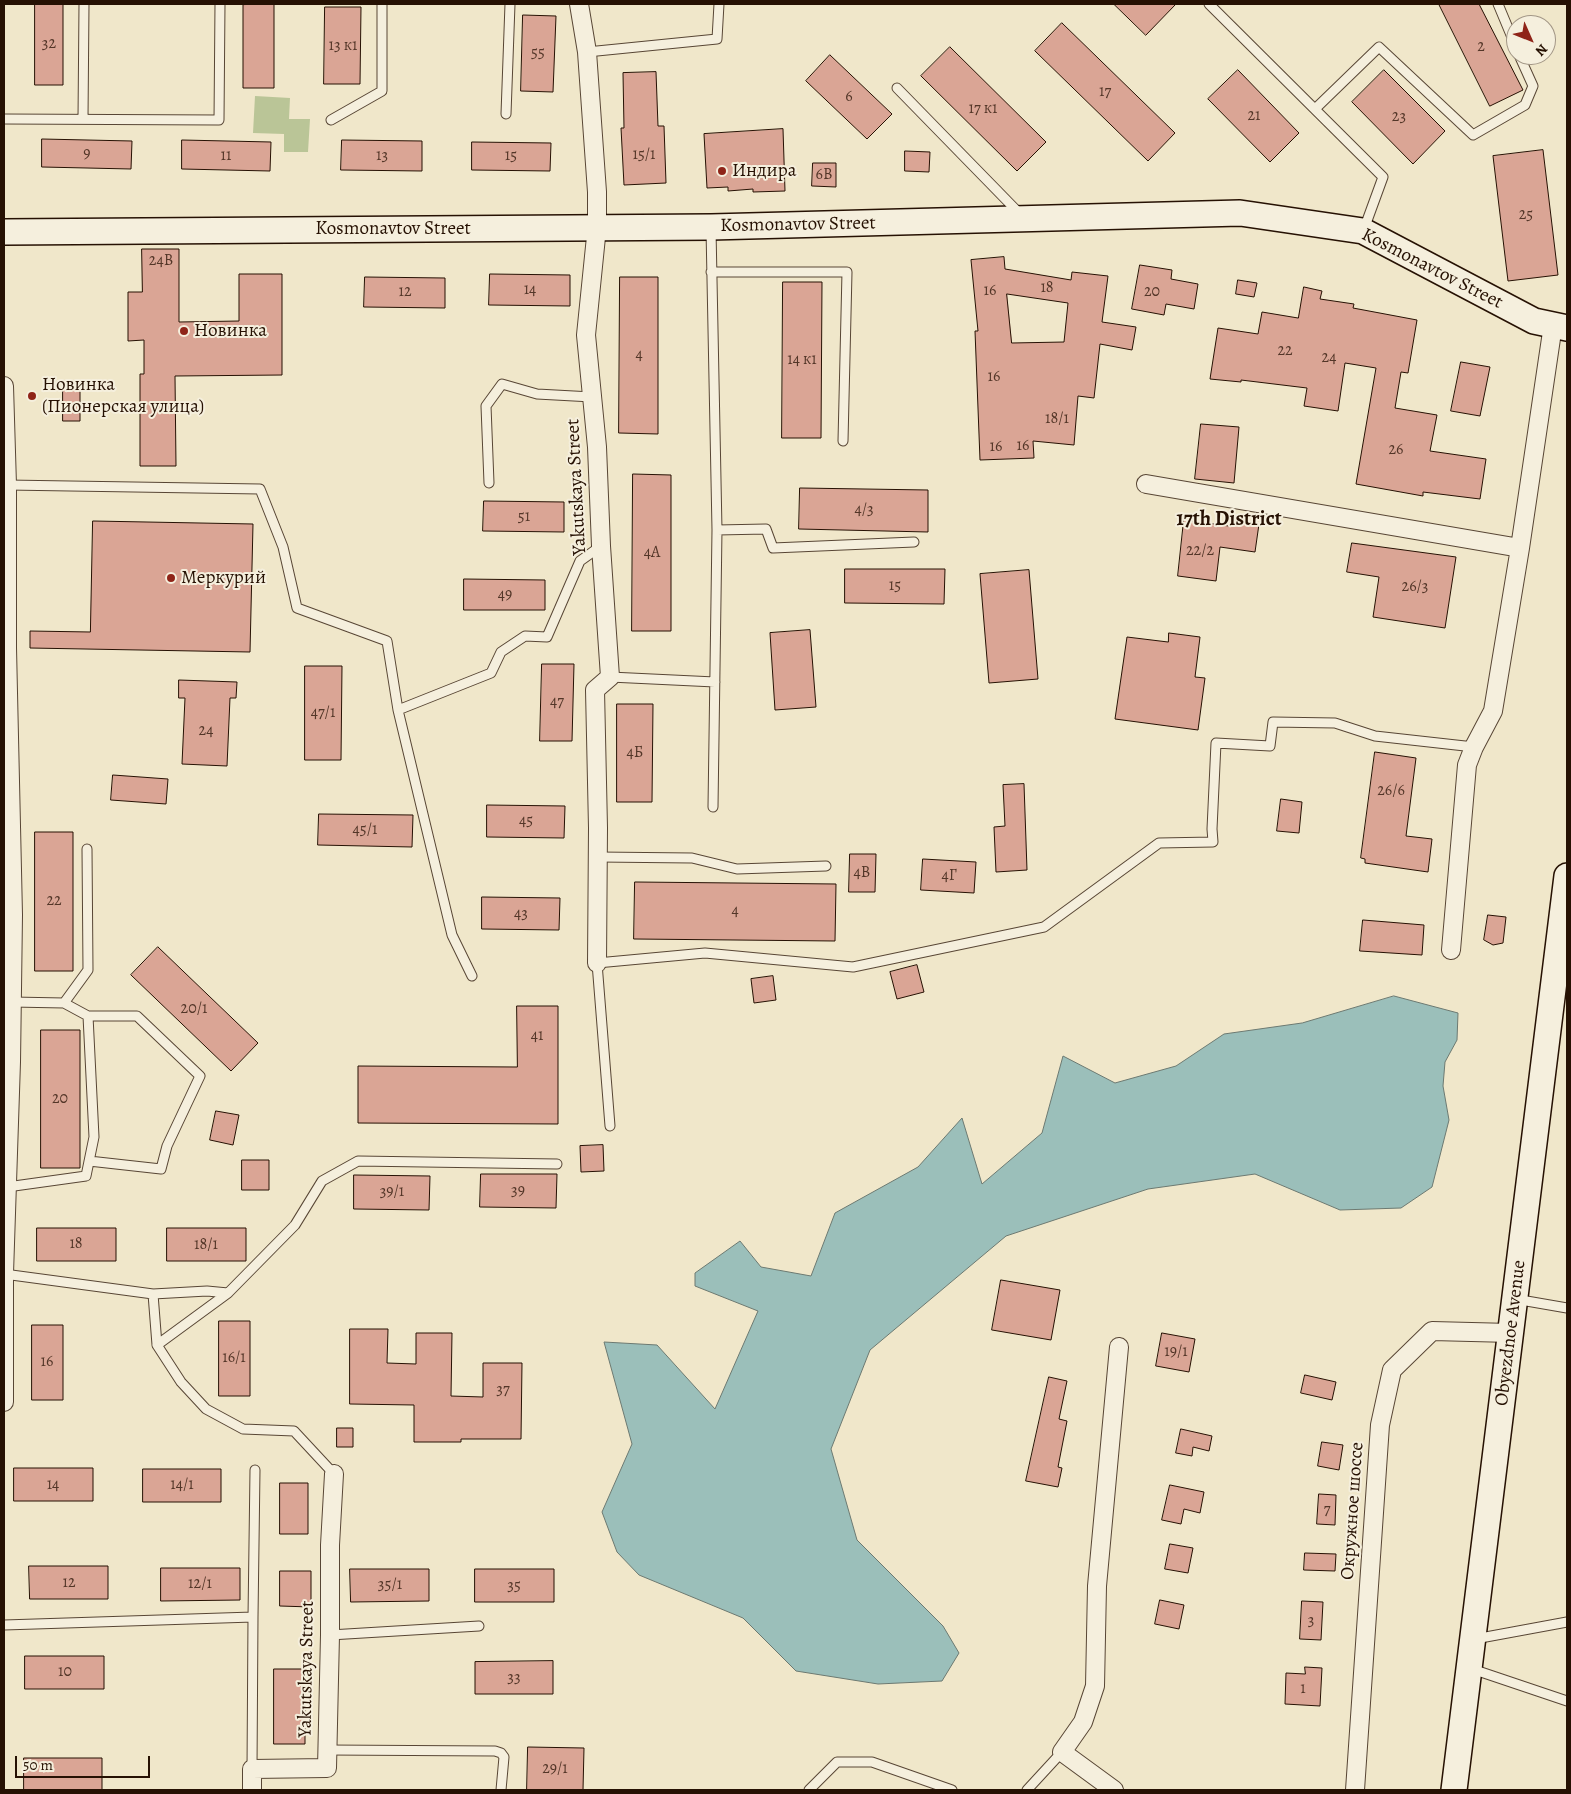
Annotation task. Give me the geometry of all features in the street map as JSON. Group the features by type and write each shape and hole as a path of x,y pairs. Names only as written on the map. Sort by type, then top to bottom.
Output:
{"street":[{"name":"Yakutskaya Street","path":"579,4 587,52 597,192 597,227 586,335 597,447 601,546 610,678"},
{"name":"Kosmonavtov Street","path":"4,232 711,227 1240,213 1363,231 1534,321 1560,327"},
{"path":"1451,950 1467,765 1474,746 1493,711 1560,327"},
{"path":"4,386 7,485 5,585 8,915 12,1002 4,1253 4,1402"},
{"path":"1146,484 1520,548"},
{"path":"597,963 598,858 595,690 610,678"},
{"name":"Obyezdnoe Avenue","path":"1454,1790 1567,876"},
{"name":"Окружное шоссе","path":"1355,1790 1380,1425 1392,1370 1432,1331 1511,1333"},
{"path":"1114,1790 1062,1752 1083,1722 1095,1686 1097,1586 1119,1347"},
{"name":"Yakutskaya Street","path":"252,1769 327,1768 330,1545 334,1474"},
{"path":"252,1769 252,1790"}],"lane":[{"path":"83,119 84,4"},
{"path":"4,119 219,120 220,4"},
{"path":"331,120 382,91 382,4"},
{"path":"506,114 510,4"},
{"path":"587,52 717,39 718,4"},
{"path":"1209,4 1383,177 1363,231"},
{"path":"1498,4 1506,23"},
{"path":"1315,109 1379,47 1473,135 1525,105 1533,86 1524,65"},
{"path":"897,88 1026,219"},
{"path":"711,227 717,530 712,807"},
{"path":"711,272 848,272 843,441"},
{"path":"489,483 486,406 502,384 537,394 592,398"},
{"path":"7,485 260,489 283,547 297,608 387,641 398,710 452,935 472,976"},
{"path":"717,530 766,529 773,548 914,542"},
{"path":"398,710 491,673 501,652 526,636 547,637 580,561 601,546"},
{"path":"610,678 715,682"},
{"path":"610,1126 597,963 705,953 853,967 1044,928 1159,843 1213,842 1216,743 1270,746 1273,722 1335,722 1375,736 1474,746"},
{"path":"64,1003 88,970 87,849"},
{"path":"598,858 692,858 737,868 826,866"},
{"path":"12,1002 64,1003 88,1016 137,1016 200,1076 167,1146 161,1169 89,1162"},
{"path":"7,1187 86,1176 94,1137 88,1016"},
{"path":"158,1345 228,1293 295,1225 322,1181 358,1161 557,1164"},
{"path":"4,1274 153,1294 206,1291 228,1293"},
{"path":"153,1294 158,1345 181,1382 206,1409 243,1429 294,1432 334,1474"},
{"path":"1515,1299 1567,1308"},
{"path":"252,1769 255,1470"},
{"path":"4,1625 253,1616"},
{"path":"1473,1639 1567,1622"},
{"path":"330,1635 479,1626"},
{"path":"1469,1668 1567,1701"},
{"path":"327,1750 495,1751 501,1753 504,1757 501,1790"},
{"path":"1027,1790 1062,1752"},
{"path":"809,1790 837,1762 872,1762 952,1790"}],"green space":[{"path":"255,96 290,98 289,119 310,119 308,152 284,152 284,134 253,133"}],"water":[{"path":"1394,996 1458,1013 1457,1040 1445,1062 1443,1086 1449,1120 1432,1187 1401,1208 1340,1210 1255,1174 1148,1189 1006,1236 870,1350 831,1449 857,1540 943,1626 959,1653 942,1681 878,1684 796,1671 743,1618 639,1575 617,1552 602,1512 632,1444 604,1342 657,1345 715,1409 758,1311 695,1286 695,1273 740,1241 761,1267 811,1276 835,1213 918,1167 962,1118 982,1184 1042,1133 1063,1056 1115,1083 1176,1066 1224,1034 1302,1023"}],"building":[{"path":"35,4 63,4 63,85 35,85"},
{"path":"274,4 274,88 243,88 243,5"},
{"path":"1114,4 1176,4 1146,35"},
{"path":"1439,4 1479,4 1506,57 1506,65 1510,65 1523,90 1490,106"},
{"path":"325,7 361,7 360,84 324,84"},
{"path":"523,15 556,16 553,92 521,91"},
{"path":"1062,23 1175,133 1148,161 1035,51"},
{"path":"950,47 1046,142 1017,171 921,76"},
{"path":"830,55 892,114 867,139 806,81"},
{"path":"1238,70 1299,133 1270,162 1208,99"},
{"path":"1384,70 1445,131 1413,164 1352,102"},
{"path":"656,72 658,126 664,126 666,183 624,185 621,128 624,128 623,73"},
{"path":"783,129 785,191 753,192 753,189 728,191 728,187 707,188 704,134"},
{"path":"42,139 132,141 131,169 42,167"},
{"path":"182,140 271,142 270,171 182,169"},
{"path":"342,140 422,141 422,171 341,170"},
{"path":"472,142 551,143 550,171 472,170"},
{"path":"1543,150 1558,275 1508,281 1493,156"},
{"path":"905,151 930,152 929,172 905,171"},
{"path":"813,163 836,163 836,187 812,186"},
{"path":"142,249 179,249 179,322 239,321 239,274 282,274 282,375 175,376 176,466 140,466 140,374 144,374 144,340 128,341 128,292 142,292"},
{"path":"1004,257 1005,269 1071,280 1072,272 1108,276 1102,322 1136,327 1132,350 1100,344 1094,398 1078,396 1074,445 1033,441 1034,458 980,460 975,331 978,331 971,260","holes":["1007,294 1068,303 1064,342 1012,343"]},
{"path":"1140,265 1172,270 1171,279 1198,284 1194,309 1166,304 1164,315 1132,309"},
{"path":"490,274 570,275 570,306 489,305"},
{"path":"365,277 445,278 445,308 364,307"},
{"path":"620,277 658,277 658,434 619,433"},
{"path":"1238,280 1257,283 1254,297 1236,294"},
{"path":"783,282 822,282 821,438 782,438"},
{"path":"1304,287 1322,291 1320,299 1354,304 1353,308 1417,320 1408,373 1401,372 1395,408 1437,415 1430,451 1486,459 1480,499 1423,492 1423,496 1356,484 1376,368 1345,363 1338,411 1304,406 1307,388 1241,380 1241,382 1210,379 1218,328 1258,334 1262,312 1298,318"},
{"path":"1461,362 1490,367 1480,416 1451,411"},
{"path":"63,387 80,387 80,421 63,421"},
{"path":"1201,424 1239,427 1234,483 1195,479"},
{"path":"633,474 671,475 671,631 632,631"},
{"path":"800,488 928,490 928,532 799,529"},
{"path":"484,501 564,502 564,532 483,531"},
{"path":"1184,520 1229,526 1230,521 1259,524 1255,552 1220,547 1216,581 1178,576"},
{"name":"Меркурий","path":"93,521 253,524 250,652 30,648 30,631 90,632"},
{"path":"1352,543 1456,557 1445,628 1373,617 1379,577 1347,572"},
{"path":"845,569 945,569 944,604 845,603"},
{"path":"1029,570 1038,679 989,683 980,574"},
{"path":"464,579 545,580 545,610 464,610"},
{"path":"810,630 816,707 775,710 770,633"},
{"path":"1169,633 1200,637 1195,677 1205,678 1198,730 1115,719 1127,637 1168,642"},
{"path":"542,664 574,664 572,741 540,741"},
{"path":"305,666 342,666 341,760 305,760"},
{"path":"179,680 237,682 236,698 230,698 227,766 182,764 185,698 179,698"},
{"path":"617,704 653,704 652,802 617,802"},
{"path":"1375,752 1416,758 1406,836 1432,839 1428,872 1365,863 1365,859 1361,858"},
{"path":"113,775 168,779 166,804 111,800"},
{"path":"1024,784 1027,870 996,872 994,827 1005,826 1003,785"},
{"path":"1281,799 1302,802 1299,833 1277,831"},
{"path":"487,805 565,806 564,838 487,837"},
{"path":"319,814 413,815 412,847 318,845"},
{"path":"35,832 73,832 73,971 35,971"},
{"path":"850,854 876,854 875,892 849,892"},
{"path":"923,859 976,862 974,893 921,890"},
{"path":"635,882 836,884 835,941 634,939"},
{"path":"482,897 560,898 559,930 482,929"},
{"path":"1488,915 1506,917 1503,943 1493,945 1484,940"},
{"path":"1363,920 1424,925 1422,955 1360,951"},
{"path":"158,947 258,1043 231,1071 131,975"},
{"path":"917,965 924,992 897,999 890,972"},
{"path":"773,976 776,1000 754,1003 751,979"},
{"path":"517,1006 558,1006 558,1124 358,1123 358,1066 517,1067"},
{"path":"41,1030 80,1030 80,1168 41,1168"},
{"path":"216,1111 239,1115 233,1145 210,1140"},
{"path":"603,1145 604,1171 581,1172 580,1146"},
{"path":"242,1160 269,1160 269,1190 242,1190"},
{"path":"481,1174 557,1174 556,1208 480,1207"},
{"path":"354,1175 430,1176 429,1210 354,1209"},
{"path":"37,1228 116,1228 116,1261 37,1261"},
{"path":"167,1228 246,1228 246,1261 167,1261"},
{"path":"1001,1280 1060,1290 1051,1340 992,1330"},
{"path":"219,1321 250,1321 250,1396 219,1396"},
{"path":"32,1325 63,1325 63,1400 32,1400"},
{"path":"350,1329 388,1329 387,1363 416,1364 416,1333 452,1333 451,1396 483,1397 483,1363 522,1363 521,1439 461,1439 461,1442 414,1442 414,1405 350,1404"},
{"path":"1162,1333 1195,1339 1189,1372 1156,1366"},
{"path":"1305,1375 1336,1382 1332,1400 1301,1393"},
{"path":"1049,1377 1067,1381 1059,1419 1067,1421 1058,1467 1062,1468 1058,1487 1026,1481"},
{"path":"337,1428 353,1428 353,1447 337,1447"},
{"path":"1181,1429 1212,1436 1209,1451 1193,1447 1192,1456 1176,1453"},
{"path":"1322,1442 1343,1445 1339,1470 1318,1466"},
{"path":"14,1468 93,1468 93,1501 14,1501"},
{"path":"143,1469 221,1469 221,1502 143,1502"},
{"path":"280,1483 308,1483 308,1534 280,1534"},
{"path":"1170,1485 1204,1492 1200,1513 1184,1509 1181,1524 1162,1520"},
{"path":"1319,1494 1336,1495 1335,1525 1317,1524"},
{"path":"1170,1544 1193,1548 1188,1573 1165,1569"},
{"path":"1305,1553 1336,1554 1335,1571 1304,1570"},
{"path":"29,1566 108,1566 108,1599 30,1599"},
{"path":"161,1568 240,1568 240,1600 161,1601"},
{"path":"350,1569 429,1569 429,1601 351,1602"},
{"path":"475,1569 554,1569 554,1602 475,1602"},
{"path":"280,1571 311,1571 311,1607 280,1606"},
{"path":"1160,1600 1184,1605 1179,1629 1155,1624"},
{"path":"1302,1601 1323,1602 1321,1640 1300,1639"},
{"path":"25,1656 104,1656 104,1689 25,1689"},
{"path":"553,1661 553,1694 475,1694 475,1662"},
{"path":"1305,1667 1322,1668 1320,1706 1285,1704 1286,1673 1305,1674"},
{"path":"274,1669 305,1669 305,1744 274,1744"},
{"path":"528,1747 584,1748 583,1790 527,1790"},
{"path":"24,1758 102,1758 102,1790 24,1790"}],"place":[{"name":"Индира","path":"722,171"},
{"name":"Новинка","path":"184,331"},
{"name":"Новинка (Пионерская улица)","path":"32,396"},
{"name":"Меркурий","path":"171,578"}],"district":[{"name":"17th District","path":"1229,520"}]}
